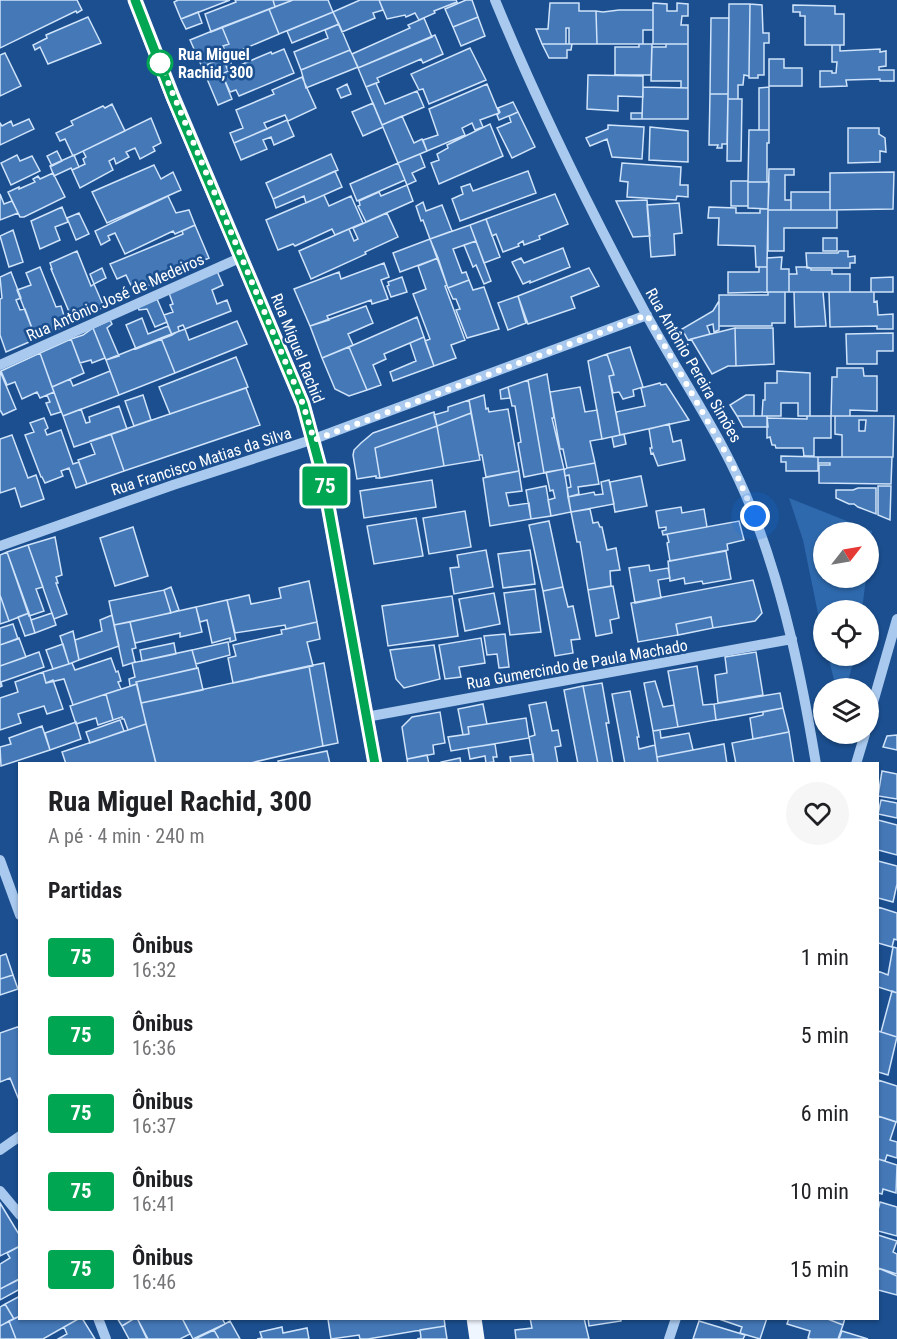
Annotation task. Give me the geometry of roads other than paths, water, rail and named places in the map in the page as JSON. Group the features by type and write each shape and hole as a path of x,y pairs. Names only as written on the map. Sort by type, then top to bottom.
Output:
{"main road":[{"name":"Rua Miguel Rachid","path":"135,0 173,98 303,404 323,478 375,762"},
{"path":"474,1320 477,1339"}],"street":[{"name":"Rua Antônio Pereira Simões","path":"495,0 519,60 574,174 647,315 731,462 758,526 776,578 792,639 816,762"},
{"name":"Rua Antônio José de Medeiros","path":"0,365 242,257"},
{"name":"Rua Francisco Matias da Silva","path":"0,546 173,485 314,440 647,315"},
{"path":"879,682 897,619"},
{"name":"Rua Gumercindo de Paula Machado","path":"366,717 792,639"},
{"path":"857,762 861,744"},
{"path":"0,860 18,910"},
{"path":"0,1150 18,1137"},
{"path":"0,1191 18,1213"},
{"path":"99,1320 106,1339"},
{"path":"669,1339 675,1320"}],"place":[{"name":"Rua Miguel Rachid, 300","path":"160,63"}]}
